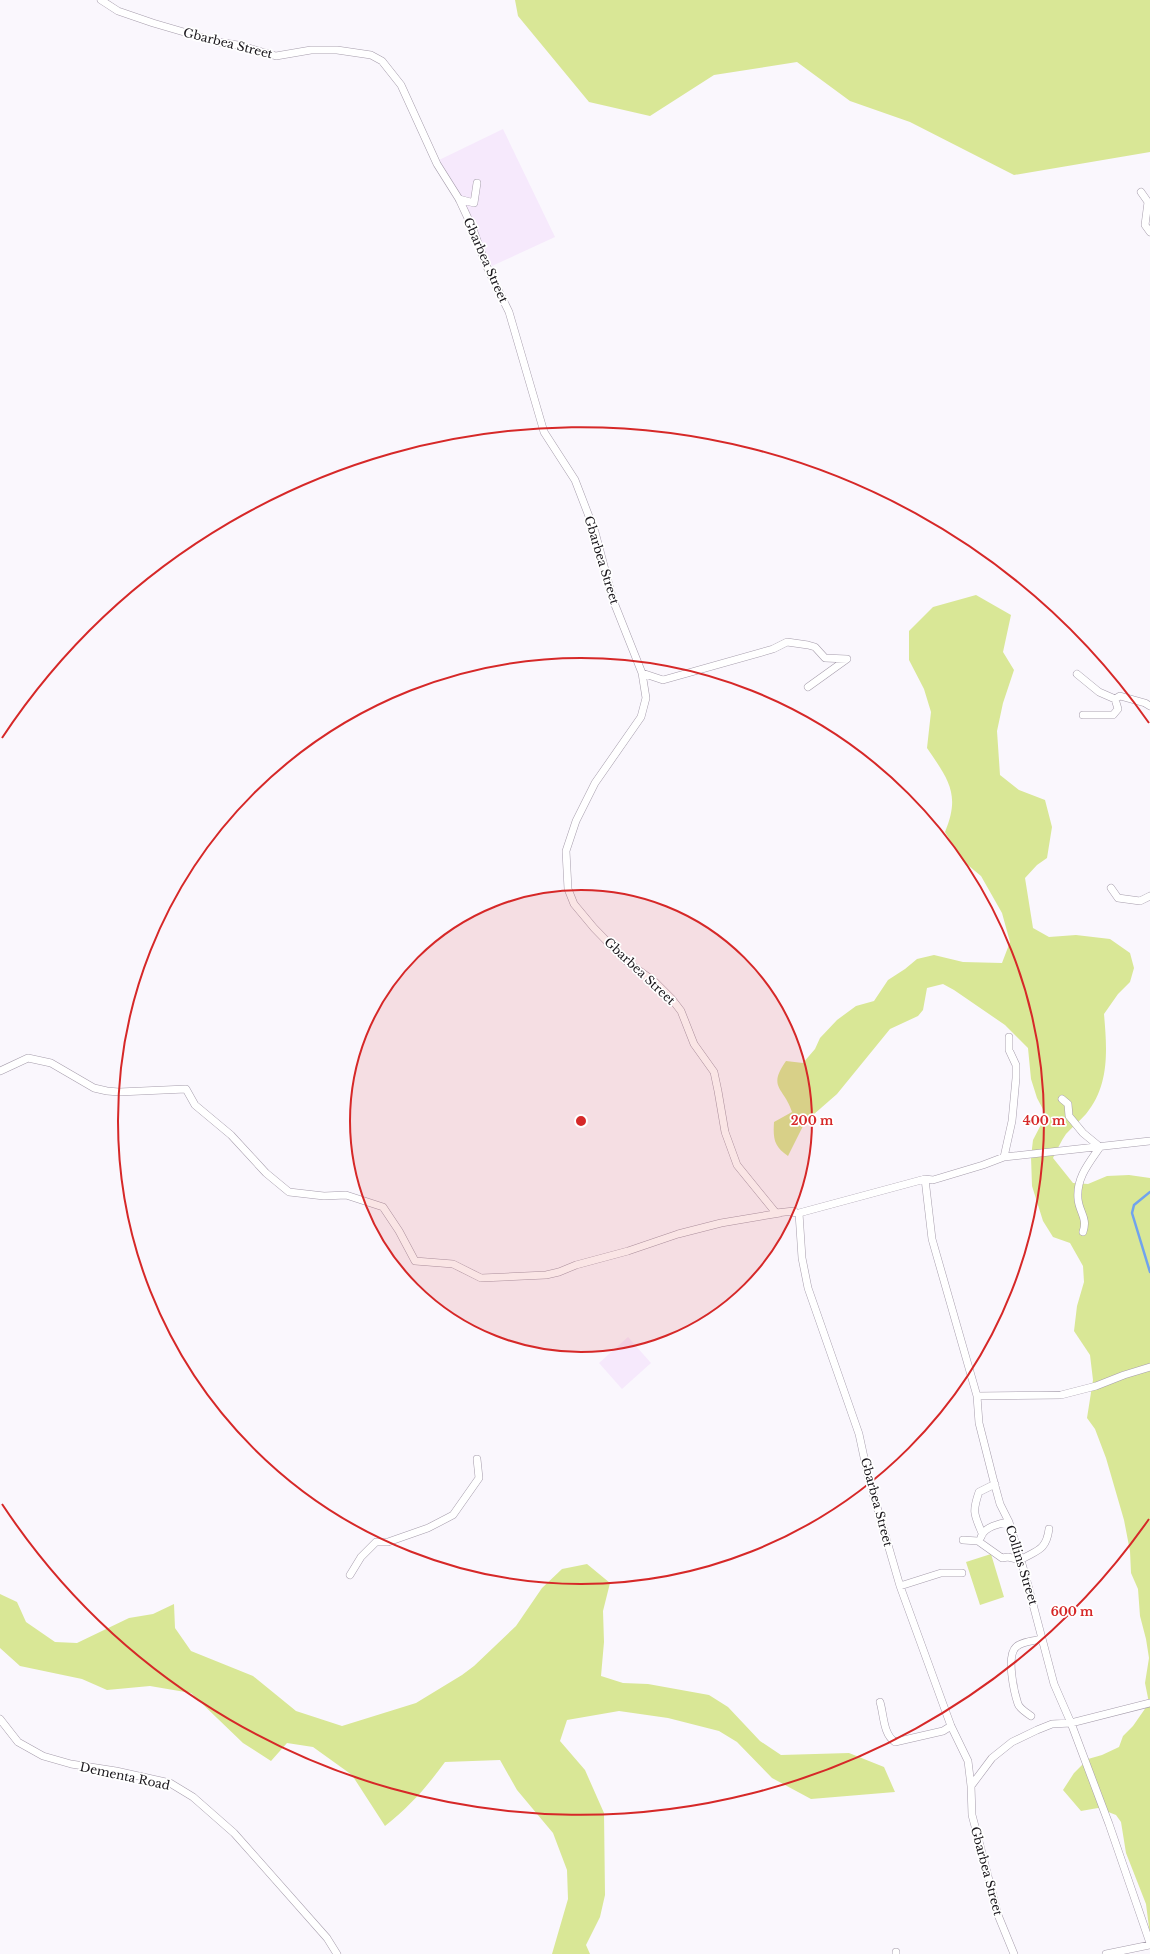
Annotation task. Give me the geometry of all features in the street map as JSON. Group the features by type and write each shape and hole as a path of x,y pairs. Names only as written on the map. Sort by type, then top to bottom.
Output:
{"street":[{"name":"Gbarbea Street","path":"101,0 118,12 218,42 238,45 276,56 312,50 337,50 370,55 382,61 401,85 437,164 459,199 473,229 486,265 509,312 544,432 575,480 595,532 613,600 642,673 646,698 641,717 595,783 576,821 566,851 568,889 574,904 594,928 626,962 655,982 671,998 681,1011 694,1044 714,1072 725,1132 736,1165 757,1188 776,1213 796,1212 802,1258 808,1288 859,1434 868,1476 900,1586 951,1726 968,1762 971,1786 972,1816 998,1915 1014,1954"},
{"path":"459,199 474,203 478,183"},
{"path":"1141,192 1148,202 1145,225 1150,232"},
{"path":"642,673 662,680 773,649 787,642 815,647 825,658 847,659 808,687"},
{"path":"1077,674 1100,692 1115,699 1118,709 1113,715 1083,715"},
{"path":"1115,699 1120,696 1145,703 1150,706"},
{"path":"1111,888 1118,898 1140,900 1150,896"},
{"path":"1004,1157 1012,1121 1016,1078 1016,1065 1009,1050 1009,1037"},
{"path":"0,1071 28,1058 51,1064 87,1085 107,1091 120,1092 186,1089 195,1105 231,1135 266,1173 289,1192 324,1196 346,1195 383,1207 399,1231 415,1261 453,1264 481,1278 559,1272 721,1223 796,1212 925,1179 933,1180 1004,1157 1150,1141"},
{"path":"1062,1099 1068,1104 1069,1116 1083,1134 1100,1147"},
{"path":"1083,1232 1086,1223 1078,1198 1082,1172 1100,1147"},
{"name":"Collins Street","path":"925,1179 932,1239 977,1396 979,1423 1000,1504 1009,1522 1054,1684 1071,1722 1128,1877 1150,1944"},
{"path":"977,1396 1062,1395 1096,1386 1150,1367"},
{"path":"350,1575 362,1557 376,1542 388,1542 395,1540 428,1528 453,1515 479,1478 477,1459"},
{"path":"982,1533 973,1510 980,1492 995,1484"},
{"path":"978,1541 982,1533 1001,1522 1009,1522"},
{"path":"963,1540 978,1541 1002,1558 1008,1557 1020,1560 1037,1553 1046,1543 1049,1529"},
{"path":"900,1586 941,1573 962,1573"},
{"path":"1032,1716 1023,1710 1018,1704 1012,1679 1011,1656 1015,1647 1022,1643 1042,1639"},
{"path":"880,1702 887,1731 891,1739 895,1742 943,1731 951,1726"},
{"path":"971,1786 992,1758 1012,1742 1052,1724 1071,1722 1150,1703"},
{"name":"Dementa Road","path":"0,1719 18,1742 43,1756 71,1764 116,1771 170,1783 193,1797 234,1833 327,1938 337,1954"},
{"path":"1106,1954 1150,1944"}],"shaded area":[{"path":"503,129 555,237 492,266 437,161"},
{"path":"628,1337 651,1363 622,1389 599,1363"}],"green space":[{"path":"515,0 1150,0 1150,152 1014,175 910,122 850,101 797,62 714,75 650,116 589,102 518,16"},
{"path":"976,595 1011,615 1003,652 1014,670 1003,703 997,731 1000,775 1019,790 1045,800 1052,827 1047,858 1037,865 1025,878 1033,928 1049,937 1076,935 1110,939 1130,953 1134,968 1130,982 1118,994 1104,1014 1106,1040 1105,1066 1103,1079 1094,1103 1086,1114 1066,1134 1053,1158 1073,1183 1088,1184 1107,1176 1129,1175 1150,1178 1150,1935 1146,1904 1126,1853 1121,1822 1116,1815 1098,1808 1081,1811 1063,1790 1074,1773 1088,1759 1102,1755 1119,1747 1123,1736 1133,1726 1149,1703 1145,1683 1149,1658 1140,1616 1138,1589 1131,1573 1130,1551 1124,1520 1106,1458 1095,1429 1087,1418 1093,1380 1090,1355 1074,1331 1077,1306 1084,1282 1083,1266 1070,1243 1053,1237 1043,1221 1032,1186 1031,1157 1033,1140 1046,1115 1037,1098 1031,1079 1028,1048 1005,1025 954,990 943,984 927,988 923,1010 918,1016 890,1029 837,1094 805,1122 788,1156 780,1149 774,1138 774,1122 792,1112 777,1082 780,1070 786,1061 803,1063 815,1049 820,1038 837,1020 856,1006 874,1001 888,980 917,959 934,955 963,962 1002,963 1010,942 1002,913 981,876 963,861 945,832 950,819 952,807 950,787 941,769 927,748 931,712 924,689 909,660 909,631 933,607"},
{"path":"991,1554 1004,1597 980,1605 966,1562"},
{"path":"587,1564 610,1583 603,1611 604,1642 601,1676 623,1683 648,1684 709,1695 728,1707 760,1741 781,1755 849,1753 884,1767 895,1792 811,1799 772,1778 737,1742 719,1731 668,1718 619,1711 567,1720 560,1741 585,1770 604,1813 605,1895 600,1917 586,1945 590,1954 552,1954 568,1899 567,1870 553,1833 517,1790 500,1760 445,1762 417,1796 385,1826 352,1775 313,1747 287,1743 271,1761 243,1743 191,1693 150,1686 107,1690 82,1679 20,1666 0,1648 0,1594 17,1602 26,1622 55,1642 77,1643 129,1618 153,1614 174,1604 175,1628 191,1651 253,1676 296,1711 342,1726 416,1703 462,1675 474,1666 516,1626 542,1588 562,1569"}],"waterway":[{"path":"1150,1192 1134,1205 1132,1213 1150,1272"}]}
